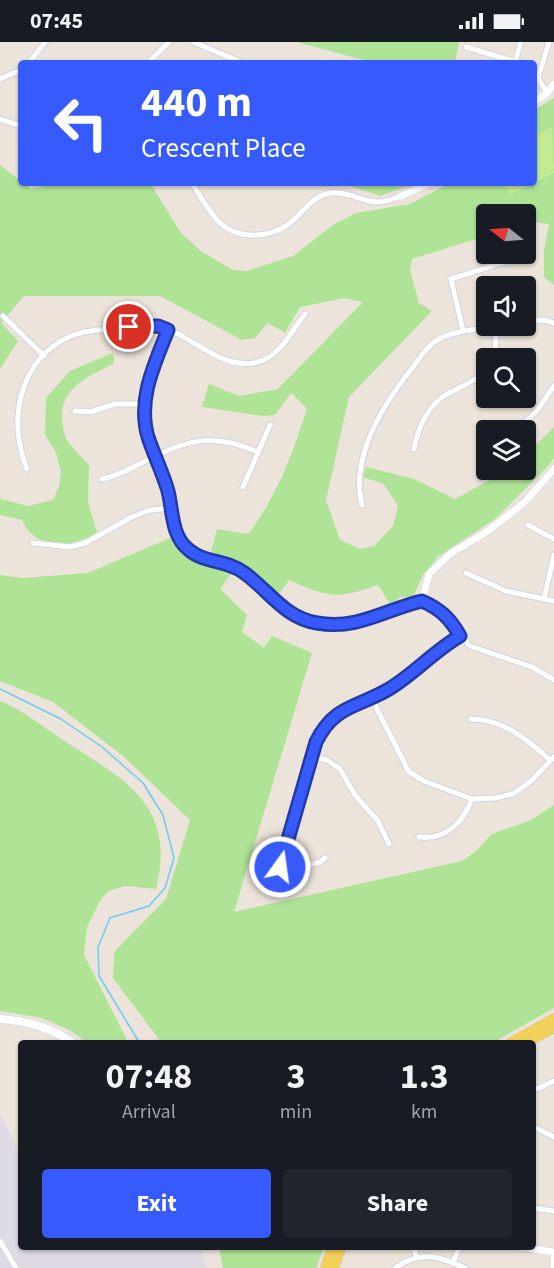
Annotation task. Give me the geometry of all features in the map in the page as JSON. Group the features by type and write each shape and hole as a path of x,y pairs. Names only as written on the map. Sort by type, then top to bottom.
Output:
{"main road":[{"path":"515,1040 554,1018"},
{"path":"0,1019 45,1027 68,1040"},
{"path":"532,1040 554,1028"},
{"path":"325,1268 332,1250"},
{"path":"334,1268 341,1250"}],"street":[{"path":"31,60 45,42"},
{"path":"152,60 169,42"},
{"path":"193,42 236,60"},
{"path":"479,50 481,42"},
{"path":"517,60 521,42"},
{"path":"547,93 538,78 549,42"},
{"path":"466,47 511,60"},
{"path":"0,79 18,71"},
{"path":"537,100 554,84"},
{"path":"0,119 18,125"},
{"path":"194,186 220,223 236,232 255,235 275,232 290,224 314,200 330,193 346,194 375,202 401,196 423,186"},
{"path":"463,331 451,279 498,264"},
{"path":"27,469 18,436 20,394 25,379 44,356 59,343 87,331 150,325 168,330 228,361 241,364 256,363 271,357 281,347 305,314"},
{"path":"3,316 44,356"},
{"path":"536,319 554,323"},
{"path":"362,505 358,490 369,436 393,392 431,344 449,334 476,329"},
{"path":"168,330 153,366 145,404 148,438 179,540 189,551 203,558 242,570 273,602 314,623 337,625 362,623 422,601 438,608 452,621 460,636 478,650 532,668 554,680"},
{"path":"414,449 417,431 428,412 446,394 476,379"},
{"path":"528,420 554,386"},
{"path":"75,411 90,412 115,404 145,404"},
{"path":"243,487 250,477 270,424"},
{"path":"102,479 115,476 155,456 204,439 220,439 258,452"},
{"path":"422,601 429,574 451,554 524,503 554,469"},
{"path":"33,543 70,547 86,543 134,516 150,510 171,508"},
{"path":"528,525 554,539"},
{"path":"544,599 554,555"},
{"path":"466,573 506,591 554,602"},
{"path":"325,858 320,862 285,872 280,867 322,729 332,717 346,707 389,689 460,636"},
{"path":"371,697 410,772 424,781 472,799 513,794 530,782 552,759 514,732 483,719 471,719"},
{"path":"312,756 327,760 340,769 355,795 378,821 389,844"},
{"path":"419,837 428,838 454,828 465,817 472,799"},
{"path":"536,1089 554,1081"},
{"path":"536,1128 554,1137"},
{"path":"536,1209 554,1211"},
{"path":"0,1240 16,1268"},
{"path":"536,1249 553,1252 553,1268"},
{"path":"414,1250 416,1256"},
{"path":"453,1262 458,1250"},
{"path":"395,1268 416,1256 431,1254 465,1268"}],"shaded area":[{"path":"0,1114 18,1149 18,1250 202,1250 206,1268 0,1268"}],"green space":[{"path":"297,42 459,42 456,60 363,60"},
{"path":"554,98 554,285 544,277 544,250 549,224 536,222 536,204 476,204 476,239 412,259 410,271 419,303 432,311 349,397 326,500 340,540 360,549 374,546 393,526 398,506 384,484 363,477 366,467 414,479 455,499 490,480 534,480 495,519 439,556 423,575 413,597 401,597 390,604 378,585 353,593 333,594 314,590 289,580 277,597 248,568 211,553 217,529 248,534 258,520 283,474 307,408 291,393 275,415 263,416 202,407 209,384 239,396 278,389 363,302 344,298 300,307 285,333 268,323 255,338 242,340 160,296 24,296 1,323 18,341 0,369 0,165 18,179 18,186 27,186 31,189 45,186 152,186 181,233 202,252 233,270 247,271 293,256 333,225 356,213 410,204 444,186 537,186 537,108"},
{"path":"552,127 554,173 537,182 537,134"},
{"path":"351,186 407,186 380,196"},
{"path":"505,186 528,186 511,194"},
{"path":"113,353 114,363 79,383 66,397 62,417 67,440 89,465 88,503 97,532 67,543 45,542 28,530 22,520 0,515 0,496 1,499 28,506 53,500 59,486 61,472 56,453 45,434 46,398 70,371"},
{"path":"554,427 554,458 536,478 536,445"},
{"path":"170,538 190,557 232,572 220,589 247,615 242,632 264,648 272,636 312,653 234,912 462,861 476,851 492,834 531,820 554,805 554,1008 498,1040 160,1040 113,978 114,952 166,899 190,820 123,756 53,702 0,681 0,575 22,578 88,573"},
{"path":"0,701 24,713 107,768 141,798 152,815 159,836 161,860 156,889 125,886 109,891 101,899 87,927 84,955 127,1040 83,1040 71,1031 42,1018 0,1011"},
{"path":"220,1250 323,1250 316,1268 223,1268"}],"waterway":[{"path":"0,689 61,719 102,747 143,783 163,815 174,858 165,888 149,906 110,918 98,947 99,976 138,1040"}],"route":[{"path":"129,327 150,325 168,330 147,386 145,421 148,438 168,491 179,540 189,551 203,558 242,570 273,602 314,623 337,625 362,623 408,604 422,601 438,608 452,621 460,636 389,689 346,707 332,717 322,729 316,742 280,867"}]}
